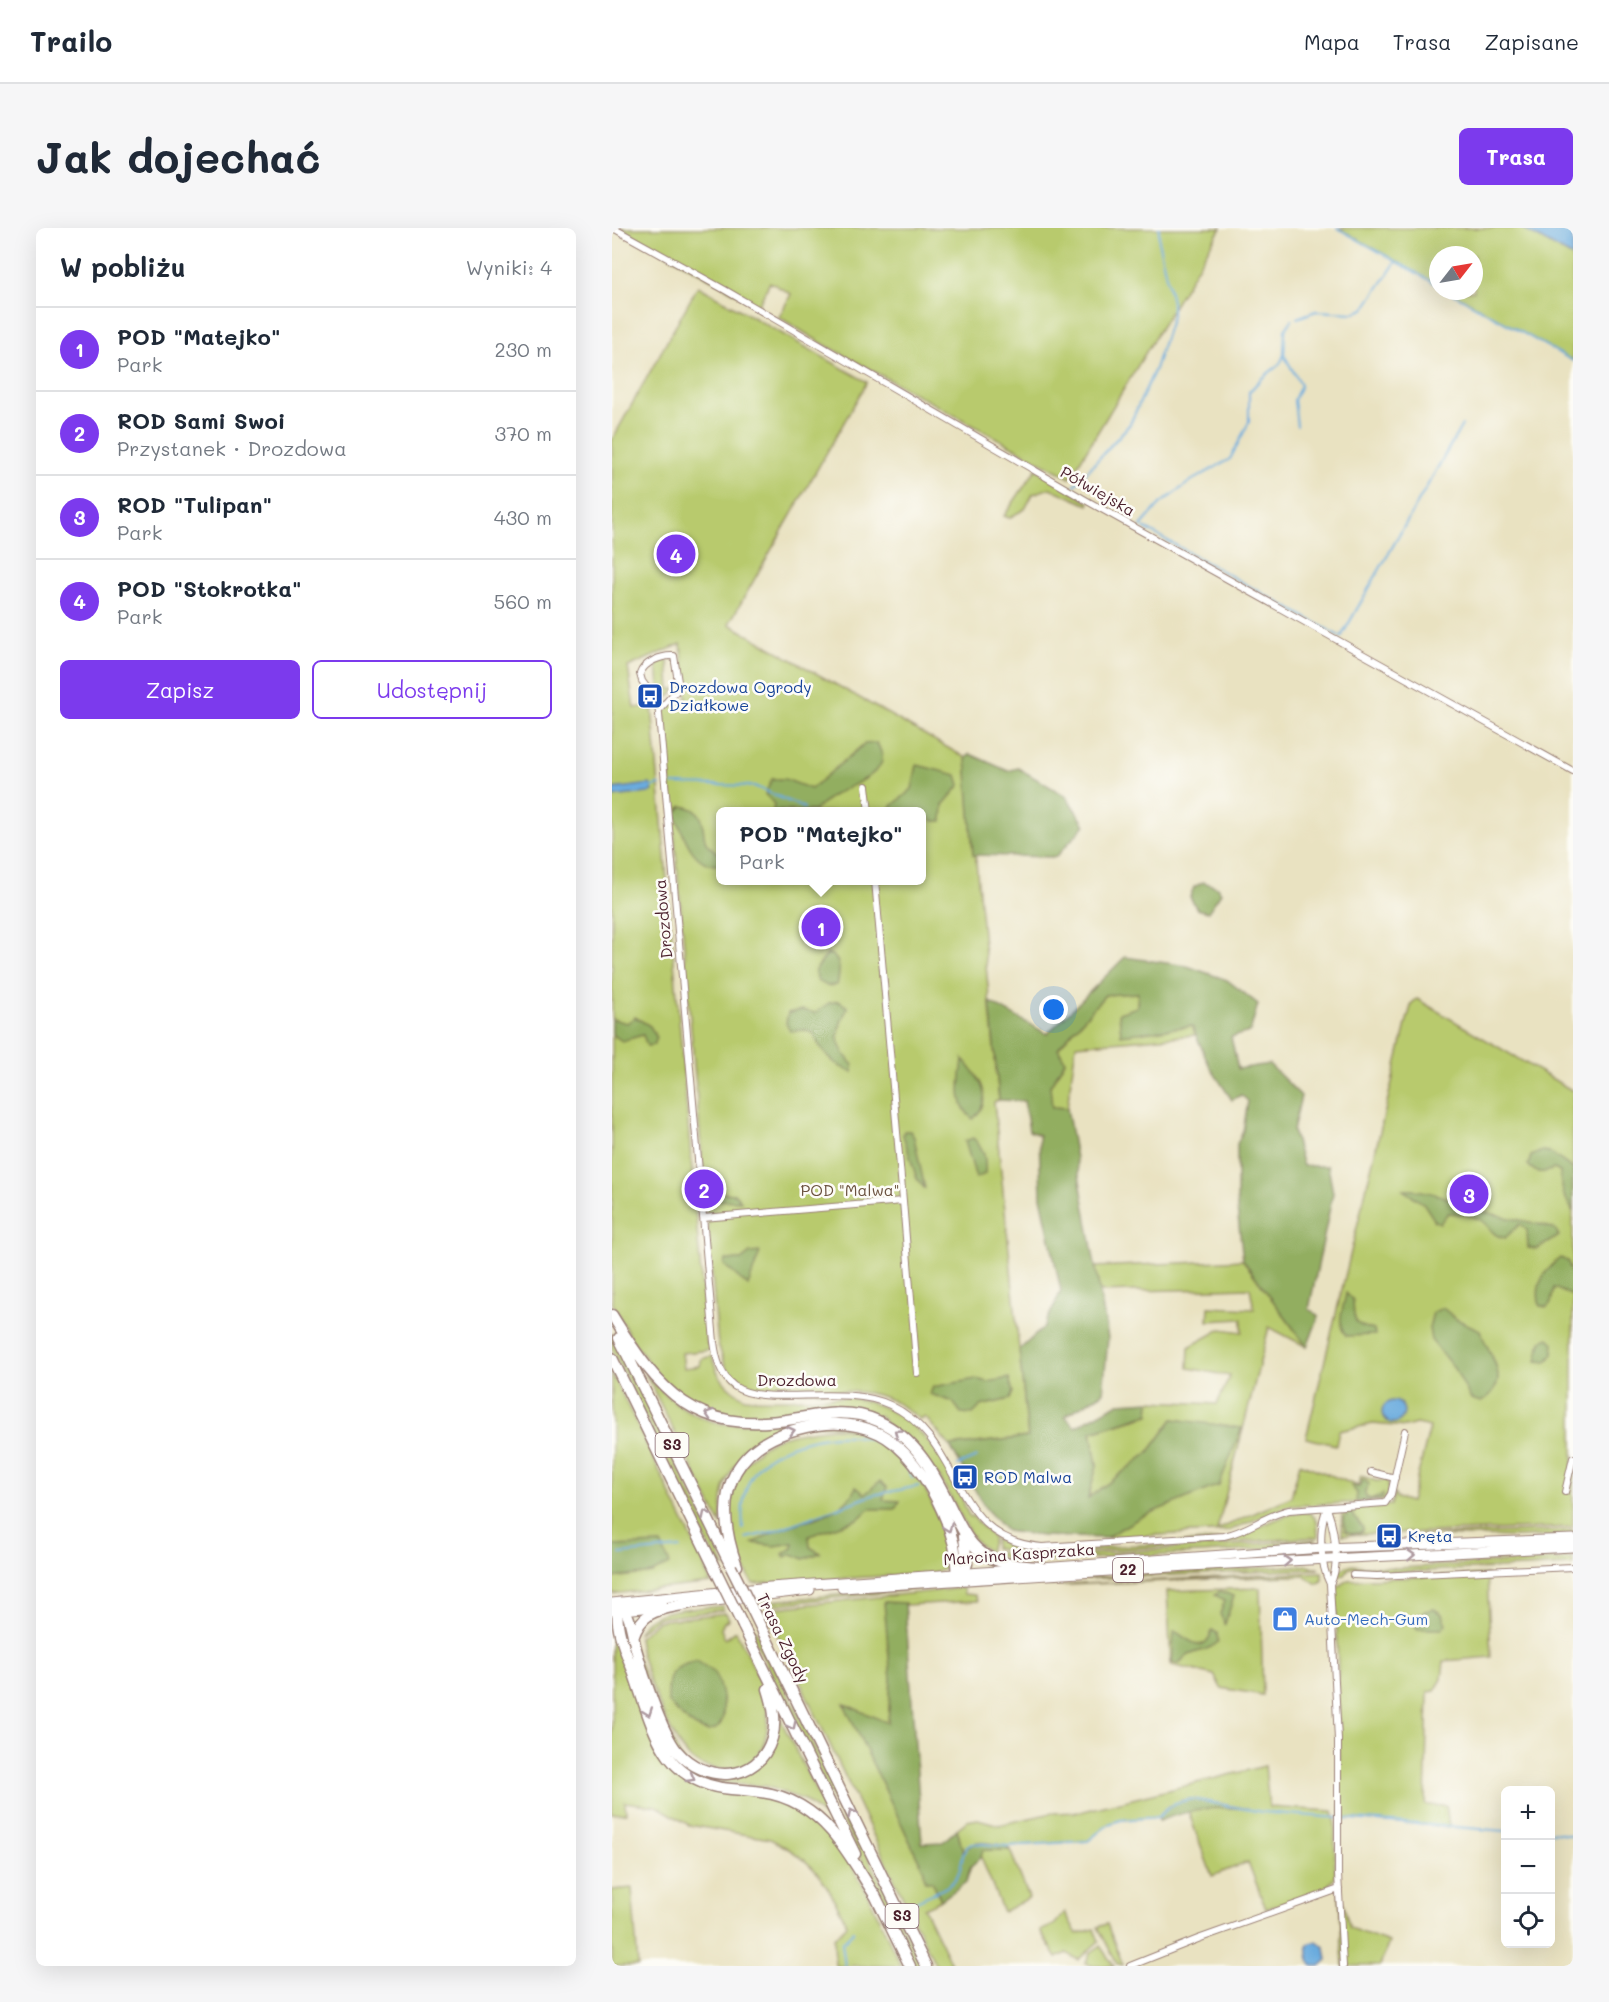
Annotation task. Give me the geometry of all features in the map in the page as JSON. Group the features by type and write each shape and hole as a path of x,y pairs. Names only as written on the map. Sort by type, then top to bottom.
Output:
{"highway":[{"path":"612,1315 653,1376 671,1394 698,1411 735,1421 756,1422 840,1413 862,1415 892,1428 914,1446 927,1463 964,1533 974,1546 990,1557 1018,1565 1040,1567"},
{"name":"S3","path":"612,1323 734,1567"},
{"name":"Trasa Zgody","path":"612,1358 909,1966"},
{"path":"734,1567 726,1530 725,1511 727,1493 743,1461 760,1445 778,1434 807,1427 837,1424 863,1427 879,1433 893,1442 917,1468 951,1534 961,1575"},
{"path":"961,1575 968,1555 964,1533"},
{"name":"Trasa Zgody","path":"734,1567 759,1624 927,1966"},
{"path":"627,1638 640,1621 649,1614 687,1604"},
{"path":"616,1610 674,1746 691,1764 713,1774 725,1775 747,1768 761,1757 772,1737 772,1703 757,1654"},
{"path":"627,1638 658,1739 676,1767 701,1783 717,1788 765,1791 796,1802 832,1832 876,1897"}],"main road":[{"name":"Marcina Kasprzaka","path":"616,1610 1040,1567 1323,1548 1573,1539"},
{"name":"Marcina Kasprzaka","path":"616,1610 770,1587 961,1575 1573,1547"}],"street":[{"name":"Półwiejska","path":"613,228 707,279 1089,502 1573,771"},
{"path":"664,656 674,656 679,688 659,710 656,698 642,681 641,671 648,664 664,656"},
{"name":"Drozdowa","path":"659,710 714,1342 720,1367 729,1381 741,1390 758,1395 847,1394 869,1397 893,1406 924,1430 943,1455 977,1516 988,1528 1006,1540 1027,1546 1050,1547 1224,1536 1245,1530 1282,1512 1327,1508"},
{"path":"867,786 869,807"},
{"path":"876,885 917,1373"},
{"path":"703,1218 903,1201"},
{"path":"1327,1508 1385,1503 1395,1478 1406,1431"},
{"path":"1565,1492 1573,1458"},
{"path":"1371,1472 1395,1478"},
{"path":"1327,1508 1335,1559 1334,1576 1330,1584"},
{"path":"1327,1508 1323,1524 1323,1559 1330,1584 1338,1740 1339,1889 1343,1966"},
{"path":"1353,1575 1377,1576 1573,1567"},
{"path":"1130,1966 1198,1939 1339,1889"}],"green space":[{"path":"620,228 1221,228 1070,478 818,341 779,317 791,294 770,282 758,306"},
{"path":"1338,228 1522,228 1573,257 1573,361 1465,300 1483,300 1483,246 1429,246 1429,280"},
{"name":"POD \"Malwa\"","path":"698,286 867,382 729,624 966,758 999,1100 994,1102 1028,1437 950,1446 925,1417 921,1420 892,1400 881,1396 845,1391 761,1389 745,1385 733,1377 725,1365 718,1345 664,711 675,702 687,700 681,644 628,667 634,708 652,706 707,1345 710,1345 711,1350 682,1353 684,1368 700,1366 701,1359 712,1356 723,1381 745,1398 837,1397 860,1400 898,1415 929,1442 942,1459 970,1517 972,1516 993,1538 989,1552 974,1540 940,1478 879,1416 737,1418 698,1406 660,1378 631,1338 612,1302 612,440"},
{"path":"1036,469 1089,502 1088,505 1050,488 1033,494 1025,509 1009,518 1004,516"},
{"path":"668,661 670,689 676,689 669,697 660,695 657,666 658,662"},
{"path":"877,743 882,754 879,767 868,777 832,796 819,807 774,807 774,804 765,794 772,779 785,779 811,789 864,744"},
{"path":"970,754 1008,771 1018,768 1066,796 1085,825 1056,857 973,855 966,758"},
{"path":"917,765 957,775 960,785 943,805 942,821 933,821 926,815 926,807 891,807 912,789"},
{"path":"682,806 691,808 701,816 707,844 716,852 716,865 709,864 695,855 681,831 675,814"},
{"path":"1203,882 1217,887 1221,893 1208,912 1197,909 1190,897 1194,887"},
{"path":"828,953 838,962 837,985 827,986 818,981 815,971"},
{"path":"1125,957 1187,966 1227,980 1258,1004 1250,1032 1231,1037 1238,1069 1269,1064 1301,1096 1293,1131 1303,1166 1328,1166 1333,1193 1309,1309 1319,1316 1307,1347 1243,1260 1237,1208 1237,1144 1243,1131 1248,1101 1241,1095 1232,1100 1210,1067 1192,1026 1121,1035 1119,1013 1137,1007 1138,993 1105,995 1058,1048 1065,1061 1050,1086 1052,1107 1067,1108 1108,1338 1103,1393 1065,1416 1075,1427 1119,1403 1150,1401 1149,1414 1091,1432 1097,1465 1088,1498 1148,1453 1173,1419 1242,1428 1219,1485 1141,1517 1105,1538 1042,1536 1006,1531 986,1509 950,1446 1028,1437 1019,1350 1044,1327 1061,1291 1041,1197 1039,1135 1029,1131 1024,1101 999,1100 990,1002 1047,1034"},
{"path":"1138,992 1137,1007 1164,1028 1192,1026 1196,1035 1076,1045 1067,1108 1051,1107 1050,1086 1065,1061 1058,1048 1105,995"},
{"path":"1417,999 1573,1091 1573,1527 1342,1535 1342,1514 1346,1508 1391,1505 1394,1494 1397,1498 1411,1502 1430,1427 1416,1424 1406,1427 1373,1424 1339,1431 1336,1445 1306,1438 1407,1020 1412,1003"},
{"path":"838,1001 848,1007 838,1037 842,1050 853,1065 853,1072 846,1070 828,1057 813,1033 806,1030 790,1031 786,1023 788,1013 802,1010 815,1013 829,1003"},
{"path":"635,1017 650,1026 657,1038 654,1045 647,1046 643,1035 622,1041 612,1034 612,1019 627,1023"},
{"path":"963,1059 975,1073 983,1088 983,1103 973,1119 967,1113 961,1099"},
{"path":"904,1131 910,1131 914,1137 925,1189 917,1179 903,1135"},
{"path":"973,1138 984,1154 985,1164 985,1174 976,1178 965,1141"},
{"path":"1542,1151 1549,1152 1573,1169 1573,1212 1563,1193 1560,1172 1554,1169 1537,1172 1528,1165 1531,1156"},
{"path":"1403,1190 1424,1191 1486,1212 1546,1226 1555,1229 1559,1236 1537,1249 1528,1248 1527,1230 1520,1224 1505,1238 1495,1234 1479,1219 1466,1215 1448,1213 1440,1223 1435,1221 1424,1204"},
{"path":"711,1192 735,1194 741,1201 709,1200 708,1196"},
{"path":"760,1252 748,1286 724,1265 725,1260 741,1260 750,1253"},
{"path":"1560,1258 1568,1261 1573,1280 1573,1296 1554,1288 1551,1303 1547,1307 1540,1306 1539,1285 1545,1273"},
{"path":"1243,1260 1307,1347 1269,1327 1217,1530 1291,1497 1300,1463 1358,1486 1361,1476 1376,1481 1388,1480 1388,1493 1384,1501 1287,1506 1228,1531 1105,1538 1241,1429 1173,1419 1148,1453 1088,1499 1097,1465 1091,1432 1149,1415 1150,1401 1217,1404 1230,1376 1188,1368 1189,1347 1221,1329 1242,1332 1242,1319 1208,1321 1209,1307 1254,1309 1250,1288 1100,1292 1095,1267"},
{"path":"1346,1293 1353,1300 1358,1323 1374,1330 1375,1335 1346,1336 1341,1326 1341,1315"},
{"path":"1443,1308 1456,1319 1480,1330 1497,1368 1496,1386 1491,1394 1481,1402 1471,1399 1456,1371 1431,1340 1429,1328 1433,1312"},
{"path":"612,1333 725,1568 719,1563 720,1568 612,1349"},
{"path":"1549,1338 1554,1343 1553,1353 1547,1362 1537,1361 1541,1341"},
{"path":"612,1373 707,1570 705,1570 711,1583 612,1594 612,1578 652,1573 612,1548"},
{"path":"645,1373 680,1406 701,1417 724,1424 820,1418 864,1422 883,1429 901,1441 918,1459 947,1510 963,1552 960,1553 942,1504 882,1431 804,1425 791,1426 766,1437 745,1454 729,1476 723,1493 721,1525"},
{"path":"1009,1378 1013,1392 1010,1399 981,1406 973,1414 961,1413 953,1402 930,1394 933,1387 976,1379 988,1382"},
{"path":"833,1428 859,1431 881,1440 899,1453 913,1470 926,1490 944,1535 951,1558 945,1569 933,1573 753,1584 736,1552 731,1533 731,1503 740,1474 758,1450 771,1442 793,1434"},
{"path":"1363,1479 1369,1484 1365,1491 1366,1497 1371,1499 1383,1494 1382,1499 1356,1502 1357,1493 1351,1486 1359,1487"},
{"path":"880,1481 887,1487 883,1500 900,1501 895,1509 869,1509 858,1519 809,1536 810,1547 820,1553 804,1559 792,1554 785,1557 783,1554 793,1548 793,1543 775,1546 753,1543 779,1529 825,1515 843,1504 856,1487 865,1494"},
{"path":"1350,1511 1363,1528 1362,1532 1353,1534 1345,1531 1344,1518"},
{"path":"1303,1512 1310,1513 1317,1520 1318,1537 1051,1554 1023,1554 994,1548 995,1539 1021,1550 1040,1551 1223,1540 1244,1534 1282,1517"},
{"path":"1573,1530 1573,1535 1521,1537 1419,1535"},
{"path":"1316,1540 1309,1544 1236,1551 1045,1561 1018,1561 994,1555 996,1552 1024,1557 1044,1557"},
{"path":"661,1544 670,1564 652,1573 612,1578 612,1546"},
{"path":"1573,1552 1573,1556 1428,1563 1451,1558"},
{"path":"1573,1559 1573,1565 1373,1573 1365,1568 1349,1568 1345,1575 1337,1576 1339,1571 1349,1565 1398,1568"},
{"path":"1309,1565 1319,1569 985,1583"},
{"path":"1322,1572 1322,1581 1317,1584 1305,1576 1289,1576 1041,1586"},
{"path":"1487,1574 1491,1657 1444,1661 1442,1679 1435,1691 1428,1692 1425,1805 1446,1806 1449,1827 1341,1818 1336,1588 1348,1580"},
{"path":"978,1582 763,1606 761,1602"},
{"path":"963,1588 964,1594 975,1595 978,1601 905,1605 885,1602 891,1679 888,1724 845,1704 924,1871 925,1881 932,1880 941,1900 924,1908 952,1966 936,1966 765,1609"},
{"path":"1260,1588 1263,1695 1221,1688 1214,1675 1171,1665 1167,1591"},
{"path":"1220,1591 1234,1596 1225,1624 1220,1614 1225,1600 1215,1595"},
{"path":"884,1602 905,1603 922,1843 943,1842 957,1829 963,1852 972,1844 978,1843 1008,1846 1010,1850 983,1850 981,1857 971,1866 966,1882 941,1900 932,1881 925,1881 924,1871 844,1704 888,1723 891,1679"},
{"path":"722,1606 724,1610 658,1618 638,1633 644,1624 663,1613 688,1608"},
{"path":"1434,1609 1442,1614 1446,1624 1442,1629 1417,1629 1414,1623 1417,1616 1424,1611"},
{"path":"726,1613 729,1619 724,1622 721,1629 725,1639 736,1631 762,1688 768,1717 767,1732 756,1757 743,1766 721,1769 696,1762 683,1750 658,1702 644,1665 638,1638 658,1621"},
{"path":"754,1629 763,1642 922,1966 914,1966 750,1630"},
{"path":"1212,1630 1217,1633 1218,1642 1214,1646 1187,1656 1179,1664 1172,1663 1174,1631 1189,1641 1200,1644 1209,1639"},
{"path":"612,1633 686,1780 770,1798 797,1808 815,1819 846,1856 859,1878 901,1966 835,1966 834,1938 847,1925 818,1873 798,1855 770,1839 689,1825 657,1806 625,1802 626,1813 612,1814"},
{"path":"630,1640 675,1746 688,1767 704,1776 720,1779 753,1770 779,1716 831,1822 804,1800 765,1786 719,1783 690,1773 673,1757 626,1641"},
{"path":"697,1661 715,1673 721,1693 722,1722 716,1729 708,1731 683,1718 668,1702 672,1673 681,1666"},
{"path":"1265,1766 1269,1807 1333,1811 1335,1820 1335,1876 1327,1887 1266,1909 1248,1862 1212,1876 1188,1811 1218,1806 1243,1808 1193,1799 1183,1800 1169,1806 1158,1817 1121,1820 1109,1824 1088,1841 1008,1846 977,1842 967,1846 963,1853 957,1829 967,1821 978,1819 999,1825 1052,1813 1080,1812"},
{"path":"1192,1799 1249,1809 1204,1809 1159,1821 1158,1817 1174,1803"},
{"path":"982,1850 1010,1850 1029,1898 1003,1912 981,1857"},
{"path":"632,1888 638,1966 612,1966 612,1890"},
{"path":"1339,1889 1350,1928 1389,1942 1380,1966 1343,1966"},
{"path":"1065,1912 1077,1934 1094,1929 1099,1941 1078,1960 1067,1953 1057,1958 1040,1931 1054,1925"},
{"path":"1107,1924 1123,1965 1117,1964 1098,1927"},
{"path":"1100,1946 1114,1966 1093,1966 1086,1963 1090,1953"}],"water":[{"path":"1521,228 1573,228 1573,257"},
{"path":"650,784 653,791 649,793 612,797 612,789"},
{"path":"1389,1401 1397,1401 1404,1408 1404,1416 1397,1423 1389,1423 1382,1416 1382,1408"},
{"path":"1317,1941 1325,1947 1327,1960 1320,1966 1313,1966 1308,1956 1308,1944"}],"waterway":[{"path":"1075,485 1130,424 1155,369 1172,316 1172,302 1159,245 1159,228"},
{"path":"1337,228 1429,280"},
{"path":"1297,318 1316,311 1353,313 1364,309 1396,262"},
{"path":"1464,300 1573,361"},
{"path":"1292,320 1285,330 1284,355 1280,364 1249,392 1249,422 1230,459 1191,481 1160,504 1141,526 1341,637 1462,425"},
{"path":"1284,355 1301,385 1294,400 1297,426"},
{"path":"673,784 754,786 802,807"},
{"path":"651,787 660,785"},
{"path":"743,1528 744,1499 755,1471 776,1453 807,1441 841,1436 869,1439 895,1454 913,1478"},
{"path":"958,1465 977,1457"},
{"path":"746,1538 771,1532 873,1495 919,1486"},
{"path":"620,1554 680,1548"},
{"path":"915,1902 943,1889 956,1878 965,1851 971,1843 1008,1846 1088,1841 1109,1824 1121,1820 1158,1817 1174,1803 1192,1799 1262,1812 1501,1831"},
{"path":"1555,1833 1573,1836"},
{"path":"845,1966 842,1943 854,1931"}],"place":[{"name":"POD \"Stokrotka\"","path":"676,554"},
{"name":"Drozdowa Ogrody Działkowe","path":"650,696"},
{"name":"POD \"Matejko\"","path":"821,927"},
{"name":"ROD Sami Swoi","path":"704,1189"},
{"name":"ROD \"Tulipan\"","path":"1469,1194"},
{"name":"ROD Malwa","path":"965,1477"},
{"name":"Kręta","path":"1389,1536"},
{"name":"Auto-Mech-Gum","path":"1285,1619"}]}
